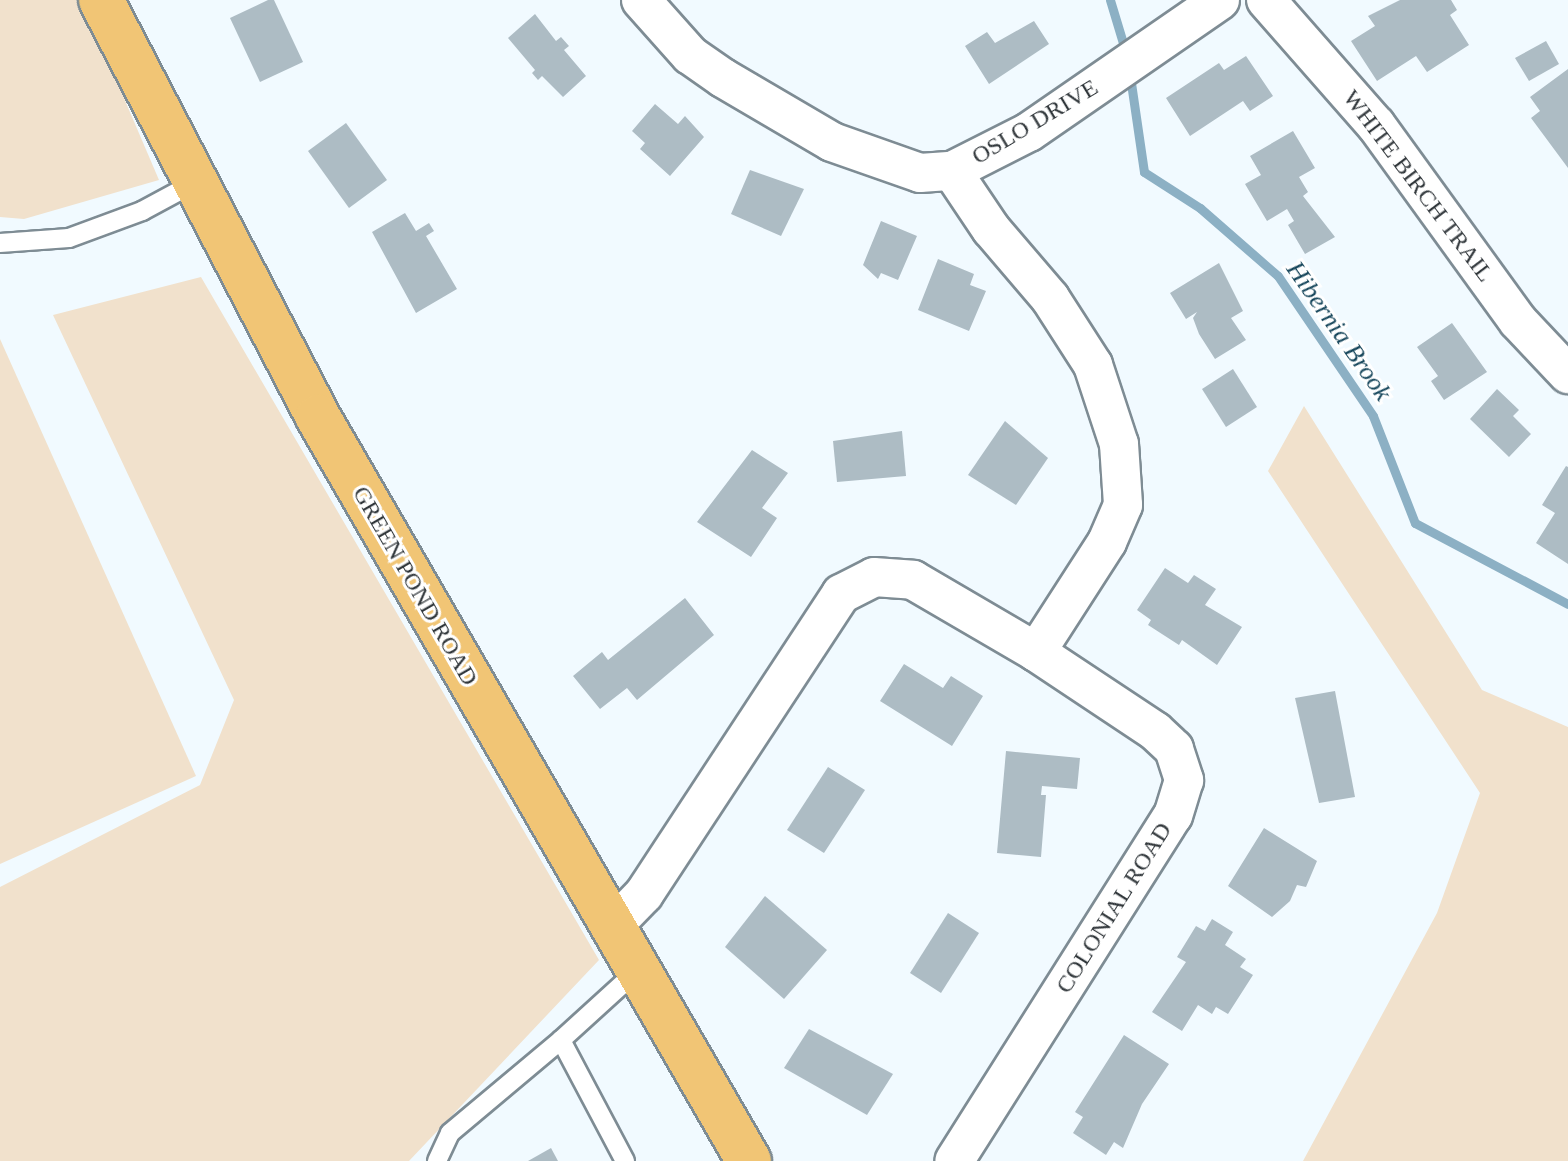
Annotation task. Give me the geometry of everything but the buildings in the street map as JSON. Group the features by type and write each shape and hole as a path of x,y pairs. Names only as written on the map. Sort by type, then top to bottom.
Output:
{"main road":[{"name":"GREEN POND ROAD","path":"101,0 194,183 389,542 640,968 749,1161"}],"street":[{"name":"OSLO DRIVE","path":"641,0 690,55 832,142 920,173 952,171 1029,132 1220,0"},
{"name":"WHITE BIRCH TRAIL","path":"1266,0 1376,125 1518,321 1568,374"},
{"path":"952,171 991,229 1050,298 1093,365 1119,444 1123,505 1107,542 1036,652"},
{"name":"COLONIAL ROAD","path":"614,925 644,894 841,594 874,577 913,580 1036,652 1155,731 1174,749 1184,780 1173,815 954,1161"}],"lane":[{"path":"0,243 69,238 142,211 194,183"},
{"path":"437,1161 450,1133 561,1040 640,968"},
{"path":"561,1040 625,1161"}],"shaded area":[{"path":"0,0 82,0 159,180 24,219 0,217"},
{"path":"201,277 599,960 409,1161 0,1161 0,887 200,785 234,700 53,315"},
{"path":"0,339 196,776 0,864"},
{"path":"1304,406 1482,690 1568,727 1568,1161 1303,1161 1437,913 1480,793 1268,471"}],"waterway":[{"name":"Hibernia Brook","path":"1110,0 1126,53"},
{"name":"Hibernia Brook","path":"1130,76 1144,172 1200,208 1278,276 1373,416 1415,523 1568,604"}]}
